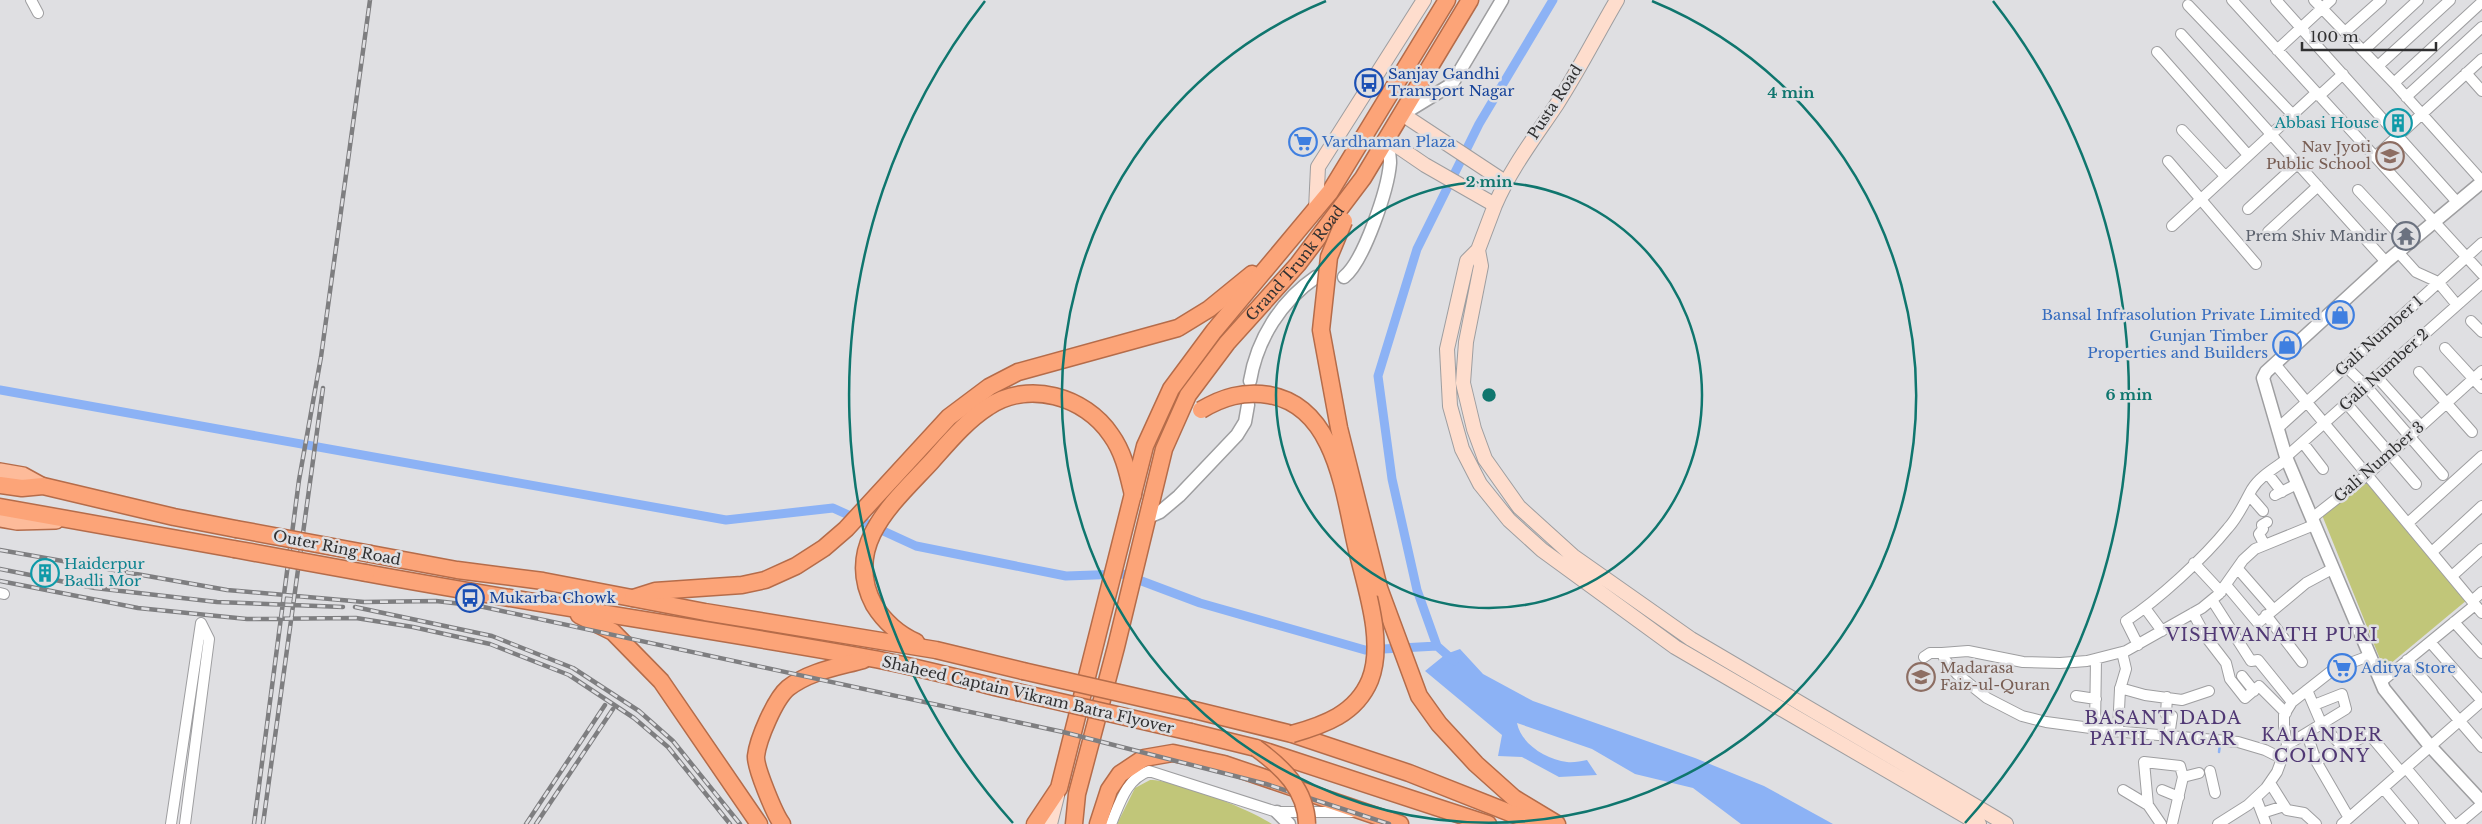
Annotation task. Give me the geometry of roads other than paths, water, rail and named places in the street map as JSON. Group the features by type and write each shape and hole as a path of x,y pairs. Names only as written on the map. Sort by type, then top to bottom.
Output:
{"highway":[{"name":"Grand Trunk Road","path":"1035,824 1059,788 1126,528 1145,446 1171,389 1214,331 1330,192 1447,0"},
{"name":"Grand Trunk Road","path":"1074,824 1077,794 1116,647 1164,449 1188,396 1227,343 1298,264 1363,178 1470,0"},
{"path":"1363,178 1329,257 1321,330 1339,428 1378,587 1419,696 1439,724 1514,798 1557,824"},
{"path":"633,598 655,591 742,586 765,580 796,566 824,548 846,529 949,417 989,387 1018,372 1178,328 1210,309 1283,248"},
{"path":"936,650 912,640 888,623 871,598 864,569 869,540 875,526 973,417 989,406 1018,395 1036,393 1054,395 1084,408 1095,416 1111,434 1120,451 1133,498"},
{"path":"1169,438 1200,410 1218,400 1237,394 1257,393 1295,404 1324,434 1338,469 1368,595 1375,638 1374,667 1362,694 1342,714 1323,724 1292,734"},
{"name":"Outer Ring Road","path":"0,485 22,488 43,486 174,517 236,529 457,570 544,581 633,598"},
{"name":"Outer Ring Road","path":"0,507 493,596 559,605"},
{"name":"Shaheed Captain Vikram Batra Flyover","path":"633,598 704,612 936,650 1292,734 1409,773 1538,824"},
{"path":"559,605 613,632 661,681 759,824"},
{"name":"Shaheed Captain Vikram Batra Flyover","path":"559,605 700,631 870,658 1256,748 1488,824"},
{"path":"782,824 775,815 756,758 771,710 787,689 811,674 870,658"},
{"path":"1256,748 1280,766 1297,788 1306,812 1307,824"},
{"path":"1098,824 1109,790 1120,774 1136,762 1163,753 1183,754 1224,764 1400,824"}],"main road":[{"path":"1316,209 1318,167 1424,0"},
{"name":"Pusta Road","path":"1478,250 1505,182 1534,135 1558,104 1617,0"},
{"path":"1402,114 1505,182"},
{"path":"1388,139 1425,165 1495,205"},
{"path":"1478,250 1467,261 1447,350 1450,406 1462,449 1480,484 1509,520 1542,550 1610,601 1675,646 1979,824"},
{"path":"1478,250 1481,266 1466,342 1464,383 1474,429 1485,459 1519,507 1573,556 1691,640 2006,824"},
{"name":"Outer Ring Road","path":"0,471 23,475 43,486"},
{"name":"Outer Ring Road","path":"0,520 17,522 77,521"},
{"path":"1050,824 1059,788"},
{"path":"1069,824 1077,794"}],"street":[{"path":"31,0 38,14"},
{"path":"1402,114 1452,84 1502,0"},
{"path":"2232,0 2482,274"},
{"path":"2276,0 2458,202"},
{"path":"2314,0 2423,114 2482,182 2386,262 2264,375 2266,394 2287,458 2381,682 2395,705 2482,803 2458,824"},
{"path":"2277,50 2332,0"},
{"path":"2345,32 2381,0"},
{"path":"2363,51 2418,0"},
{"path":"2378,66 2450,0"},
{"path":"2394,83 2482,2"},
{"path":"2188,5 2292,114"},
{"path":"2406,97 2482,28"},
{"path":"2181,34 2386,262"},
{"path":"2157,52 2248,155"},
{"path":"2375,157 2482,58"},
{"path":"2172,226 2270,133 2343,74"},
{"path":"2466,74 2482,90"},
{"path":"2182,130 2225,176"},
{"path":"1344,277 1356,265 1381,203 1390,163 1388,139"},
{"path":"2168,161 2256,264"},
{"path":"2248,209 2297,164"},
{"path":"2268,232 2318,186"},
{"path":"2358,190 2403,248 2416,272 2438,282 2457,305"},
{"name":"Gali Number 1","path":"2277,428 2482,243"},
{"path":"1250,381 1253,363 1269,328 1301,287 1316,277"},
{"name":"Gali Number 2","path":"2138,645 2126,621 2145,608 2228,529 2241,512 2253,489 2268,474 2482,283"},
{"path":"2471,321 2482,332"},
{"path":"2445,348 2482,388"},
{"path":"2275,364 2476,606"},
{"path":"2345,366 2366,386 2443,475"},
{"name":"Gali Number 3","path":"1924,657 1930,653 1968,650 2023,662 2060,663 2096,659 2122,652 2138,645 2212,600 2224,588 2247,556 2264,544 2313,522 2482,371"},
{"path":"2419,372 2472,432"},
{"path":"2377,377 2421,426"},
{"path":"2346,404 2391,453 2416,484"},
{"path":"1144,526 1179,496 1237,435 1245,422 1248,405"},
{"path":"2303,443 2323,469"},
{"path":"2408,523 2482,456"},
{"path":"2268,474 2279,493 2297,484"},
{"path":"2250,496 2263,511"},
{"path":"2432,552 2482,506"},
{"path":"2264,544 2259,534 2263,531 2262,525 2267,522"},
{"path":"2452,576 2482,549"},
{"path":"2194,563 2224,588 2258,623 2306,583 2332,569"},
{"path":"2238,569 2270,612 2302,662"},
{"path":"2381,682 2476,606 2482,592"},
{"path":"2212,600 2250,661 2258,660 2292,702"},
{"path":"2145,608 2162,631"},
{"path":"2193,613 2206,637 2226,663 2230,679 2245,698 2259,686 2286,713"},
{"path":"2454,622 2482,654"},
{"path":"172,824 201,623 209,639 185,824"},
{"path":"2307,734 2316,761 2345,821 2482,701 2430,642"},
{"path":"2118,731 2120,688 2126,669 2122,652"},
{"path":"1942,653 1945,660 1961,678 1986,698 2010,711 2043,721 2118,731 2238,742 2265,750 2281,758"},
{"path":"2218,824 2256,798 2277,772 2287,745 2284,726 2286,713 2292,702 2334,669 2369,656"},
{"path":"2095,728 2096,659"},
{"path":"2407,660 2482,746"},
{"path":"2242,676 2254,691"},
{"path":"2120,688 2145,695 2182,700 2209,691"},
{"path":"2308,690 2322,725 2343,747"},
{"path":"2287,745 2346,709 2342,694 2314,705"},
{"path":"2076,696 2096,699"},
{"path":"2167,697 2166,714 2172,716 2169,736"},
{"path":"2316,761 2369,734 2453,824"},
{"path":"2148,805 2144,762 2180,766 2183,777 2172,824"},
{"path":"1111,824 1127,788 1138,775 1149,770 1277,812 1365,812"},
{"path":"2210,771 2216,793"},
{"path":"2183,777 2199,773"},
{"path":"2270,783 2284,806 2291,811 2304,812 2316,824"},
{"path":"2383,788 2413,824"},
{"path":"2123,790 2148,805 2161,824"},
{"path":"2162,790 2179,797"},
{"path":"2256,798 2266,824"},
{"path":"2262,813 2284,806"},
{"path":"1277,812 1289,824"}],"water":[{"path":"1460,649 1483,674 1533,701 1695,758 1764,786 1833,824 1741,824 1693,788 1635,774 1592,749 1517,723 1519,731 1529,744 1543,754 1567,762 1587,760 1597,775 1559,777 1522,757 1498,756 1502,735 1425,671 1446,654"}],"waterway":[{"path":"1437,646 1417,590 1392,479 1378,376 1417,249 1479,124 1553,0"},
{"path":"0,390 726,520 833,508 916,546 1066,576 1123,574 1200,603 1365,650 1437,646 1454,661"},
{"path":"2219,752 2220,744"}],"railway":[{"path":"254,824 299,480 321,357 370,0"},
{"path":"263,824 323,388"},
{"path":"0,550 227,590 364,602 436,601 479,606 1063,732 1266,784 1389,824"},
{"path":"0,569 95,588 217,602 343,607"},
{"path":"0,581 138,608 247,619 356,618 413,627 490,644 569,675 634,718 668,747 730,824"},
{"path":"355,607 492,636 573,668 639,711 673,741 740,824"},
{"path":"526,824 605,705"},
{"path":"536,824 613,709"}],"place":[{"name":"Sanjay Gandhi Transport Nagar","path":"1369,83"},
{"name":"Abbasi House","path":"2398,123"},
{"name":"Vardhaman Plaza","path":"1303,142"},
{"name":"Nav Jyoti Public School","path":"2390,156"},
{"name":"Prem Shiv Mandir","path":"2406,236"},
{"name":"Bansal Infrasolution Private Limited","path":"2340,315"},
{"name":"Gunjan Timber Properties and Builders","path":"2287,345"},
{"name":"Haiderpur Badli Mor","path":"45,573"},
{"name":"Mukarba Chowk","path":"470,598"},
{"name":"Aditya Store","path":"2342,668"},
{"name":"Madarasa Faiz-ul-Quran","path":"1921,677"}],"district":[{"name":"VISHWANATH PURI","path":"2272,635"},
{"name":"BASANT DADA PATIL NAGAR","path":"2163,728"},
{"name":"KALANDER COLONY","path":"2322,745"}]}
